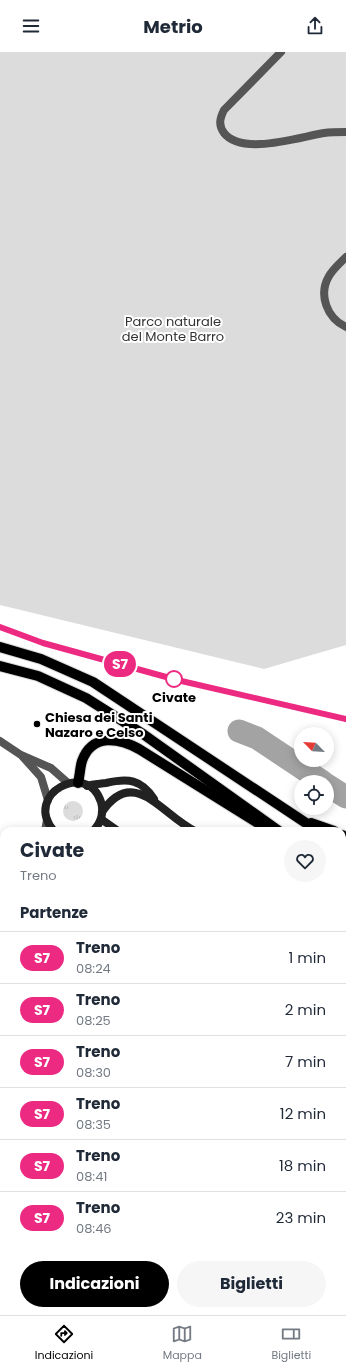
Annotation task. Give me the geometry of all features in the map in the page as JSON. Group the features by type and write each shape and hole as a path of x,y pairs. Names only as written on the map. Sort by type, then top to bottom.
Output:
{"main road":[{"path":"0,647 41,659 93,682 312,827"},
{"path":"0,666 38,676 86,698 143,734 273,827"},
{"path":"83,784 82,762 90,748 107,740 122,741 139,749 264,827"},
{"path":"302,820 322,827"}],"street":[{"path":"281,52 224,110 220,120 222,131 232,140 251,144 271,143 326,133 346,132"},
{"path":"346,257 329,276 324,292 326,305 330,313 339,323 346,327"},
{"path":"0,741 21,755 51,768 68,783"},
{"path":"21,755 41,777 48,800"},
{"path":"46,827 46,808 48,800 55,790 68,783 83,784 120,780 134,782 148,790 160,806"},
{"path":"83,784 99,797 101,816 113,827"},
{"path":"95,827 114,797 128,792 144,794 188,827"},
{"path":"47,820 51,827"}],"green space":[{"name":"Parco naturale del Monte Barro","path":"0,52 346,52 346,645 264,669 0,605"},
{"path":"73,801 80,804 83,811 80,818 73,821 66,818 63,811 66,804"}],"waterway":[{"path":"239,731 257,738 312,775"},
{"path":"334,789 346,797"}],"railway":[{"path":"0,627 43,643 177,680 346,719"}],"train":[{"name":"S7","path":"0,627 43,643 177,680 346,719"}],"place":[{"name":"Civate","path":"174,679"},
{"name":"Chiesa dei Santi Nazaro e Celso","path":"37,724"}]}
